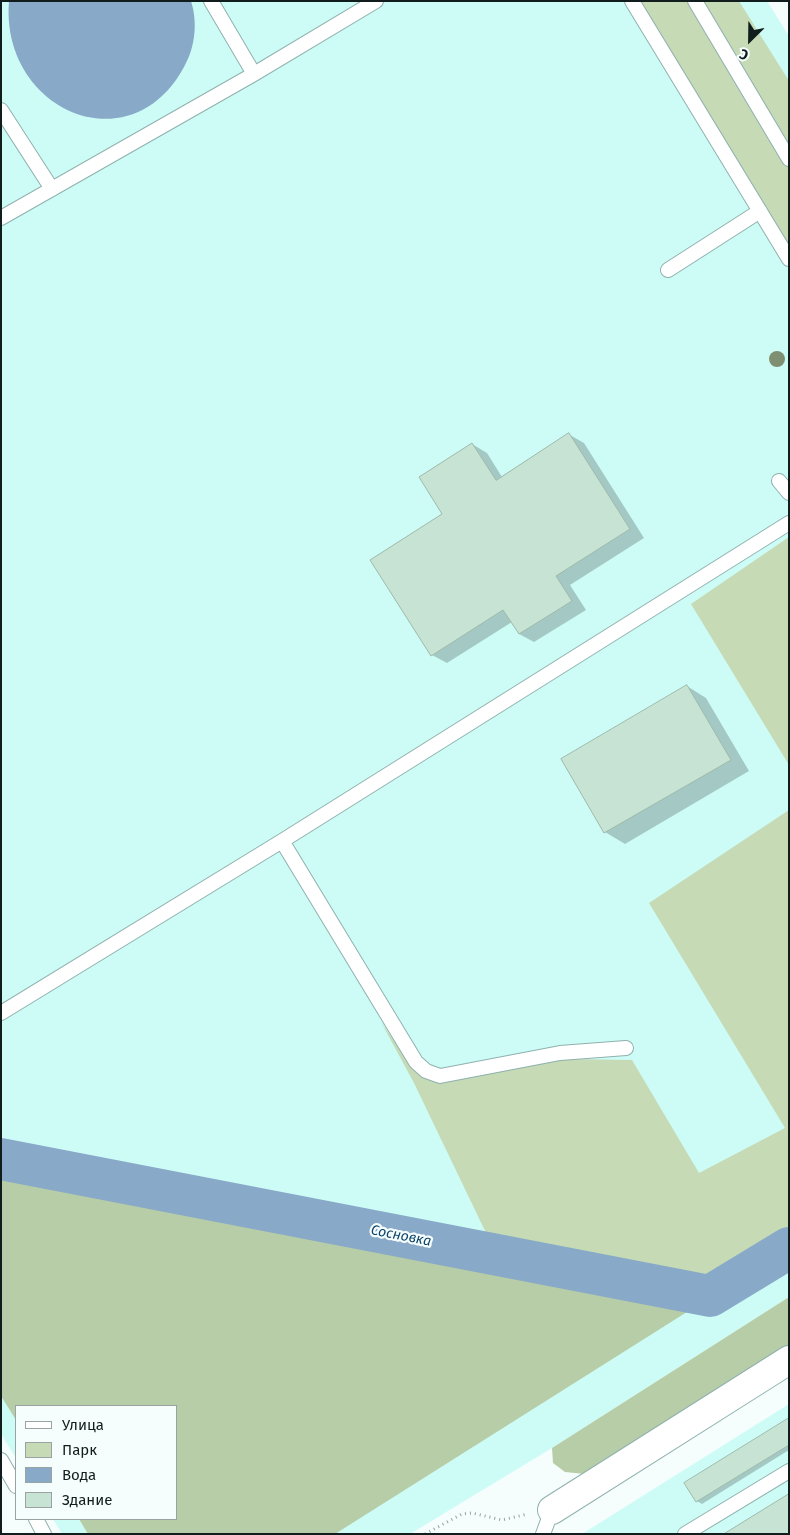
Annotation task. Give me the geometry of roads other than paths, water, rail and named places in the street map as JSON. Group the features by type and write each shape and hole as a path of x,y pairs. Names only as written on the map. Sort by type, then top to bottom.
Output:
{"street":[{"path":"547,1522 789,1360"}],"lane":[{"path":"211,1 254,74"},
{"path":"1,218 254,74 376,1"},
{"path":"632,1 789,259"},
{"path":"695,1 789,159"},
{"path":"1,110 52,189"},
{"path":"668,270 760,211"},
{"path":"779,481 789,493"},
{"path":"1,1013 282,841 789,523"},
{"path":"282,841 416,1062 426,1071 440,1076 560,1053 626,1048"},
{"path":"1,1460 15,1484"},
{"path":"685,1534 789,1470"},
{"path":"37,1520 44,1534"}],"water":[{"path":"9,1 191,1 195,27 191,52 184,67 161,97 133,114 103,119 73,112 46,96 25,71 12,39"}],"waterway":[{"name":"Сосновка","path":"1,1159 710,1296 789,1248"}]}
